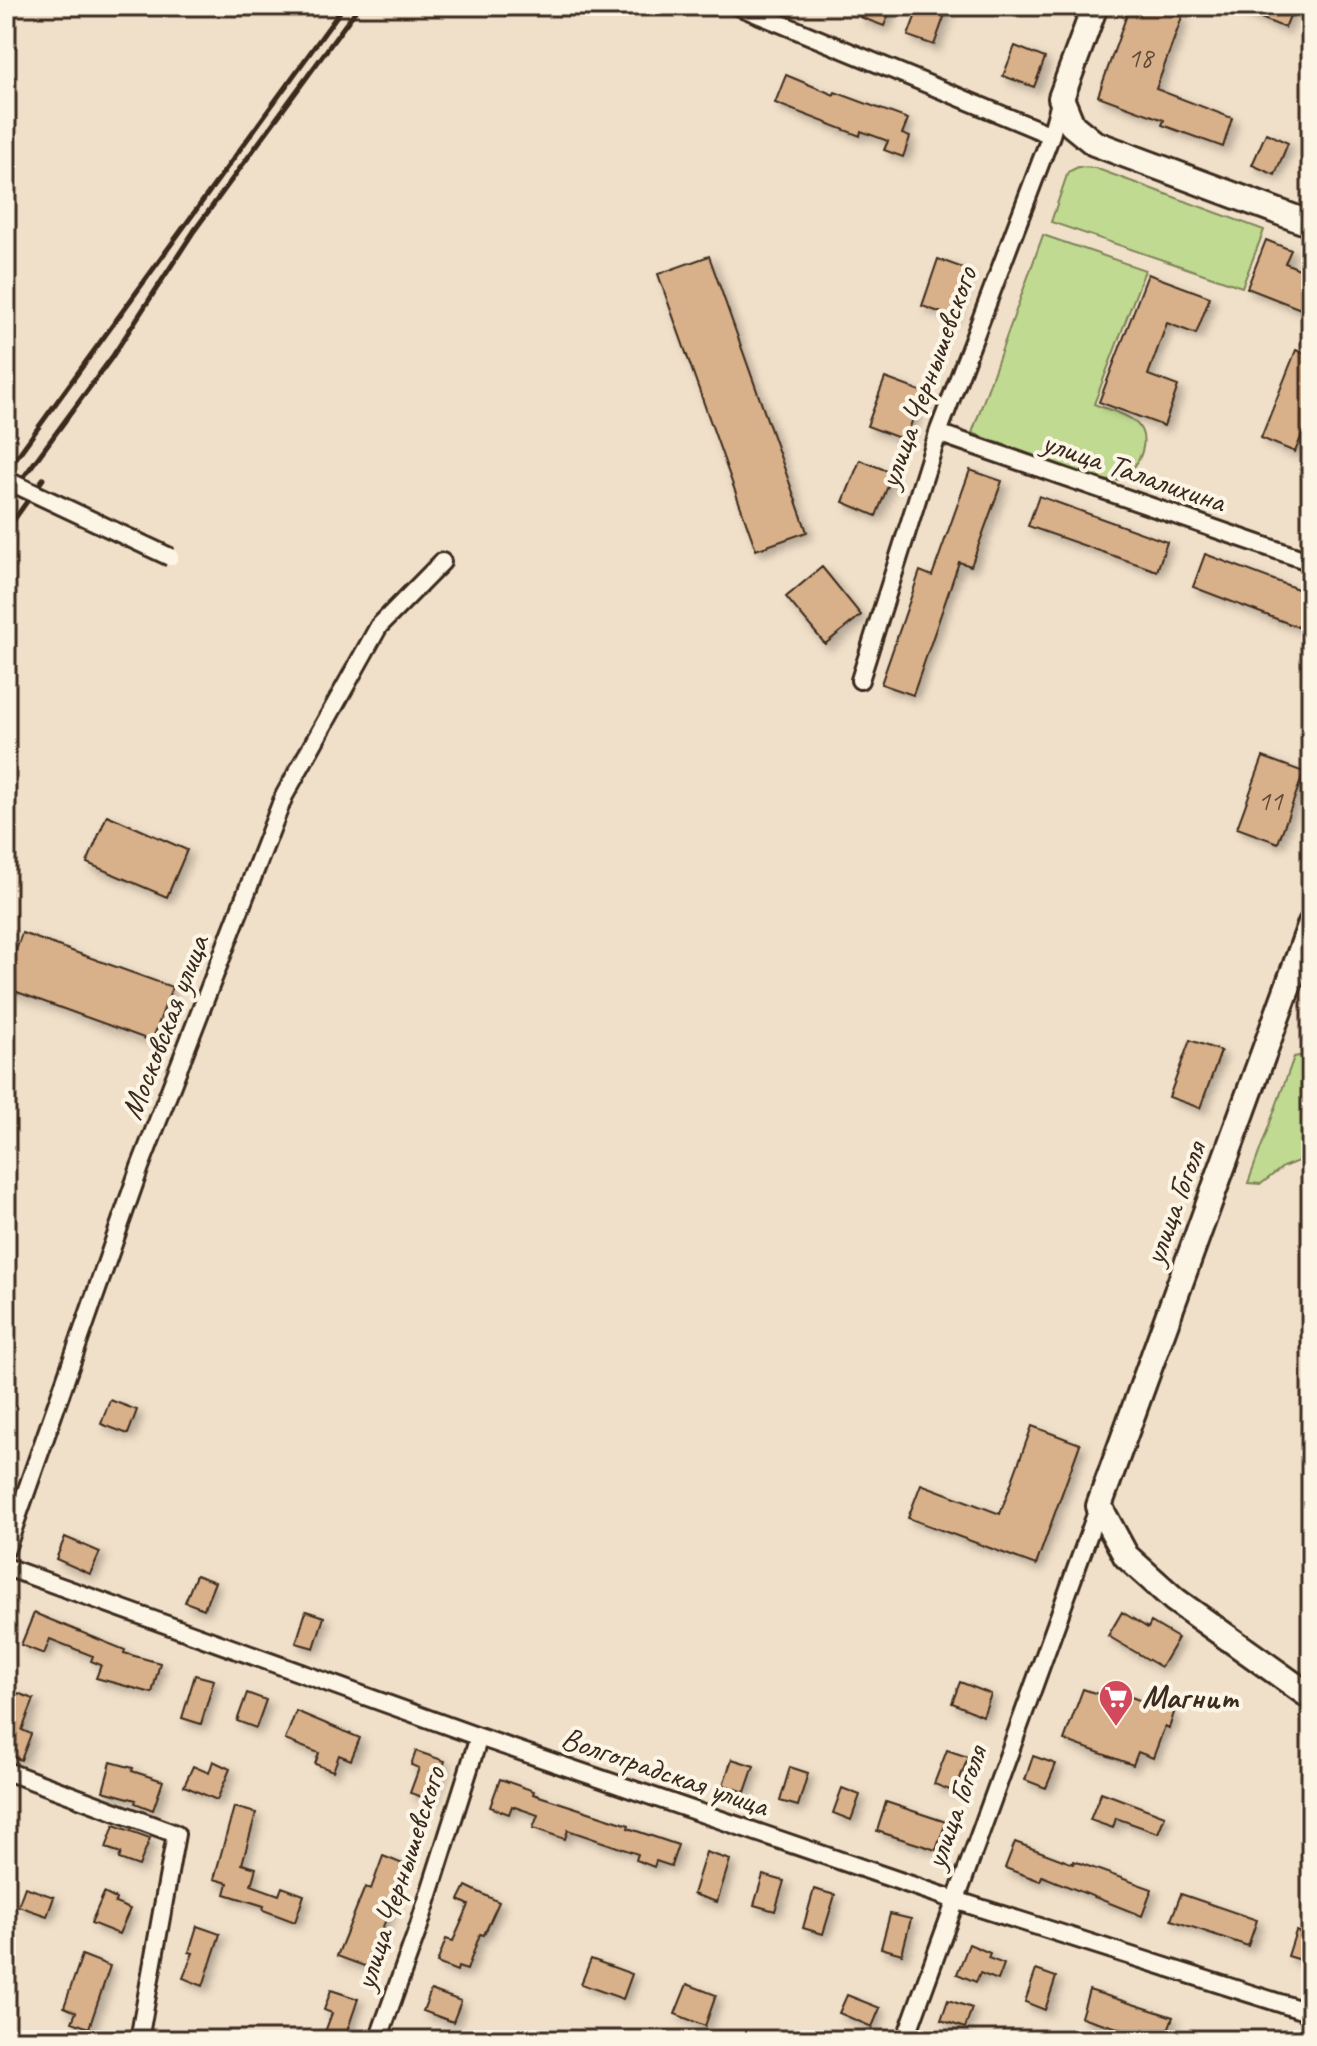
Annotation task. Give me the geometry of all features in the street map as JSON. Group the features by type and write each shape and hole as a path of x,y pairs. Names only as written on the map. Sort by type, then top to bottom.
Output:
{"street":[{"path":"738,6 1051,135"},
{"name":"улица Чернышевского","path":"860,680 938,433 1051,135 1061,98 1095,6"},
{"path":"1061,98 1072,125 1094,143 1311,224"},
{"name":"улица Талалихина","path":"938,433 1311,562"},
{"path":"6,480 170,557"},
{"name":"Московская улица","path":"6,1549 140,1167 284,796 379,626 442,562"},
{"name":"улица Гоголя","path":"905,2040 1311,923"},
{"path":"1099,1506 1126,1556 1175,1600 1311,1697"},
{"name":"Волгоградская улица","path":"6,1567 479,1737 955,1900 1311,2013"},
{"name":"улица Чернышевского","path":"378,2040 419,1926 479,1737"},
{"path":"6,1771 176,1834 139,2040"}],"green space":[{"path":"1078,167 1095,168 1264,230 1242,287 1051,222 1068,172"},
{"path":"1043,235 1145,270 1094,404 1130,418 1143,436 1138,461 1120,479 1101,480 972,433"},
{"path":"1311,1054 1311,1165 1298,1161 1283,1167 1261,1184 1248,1183 1294,1057"}],"building":[{"path":"865,6 892,6 884,26 860,17"},
{"path":"919,6 948,6 934,45 908,36"},
{"path":"1130,6 1151,6 1182,17 1156,89 1232,118 1223,147 1162,125 1164,120 1098,96"},
{"path":"1232,6 1294,6 1285,28"},
{"path":"1015,46 1045,58 1034,87 1003,76"},
{"path":"786,75 834,95 835,92 908,119 902,134 910,137 903,157 884,150 888,141 861,131 860,136 775,103"},
{"path":"1266,133 1288,143 1275,175 1252,165"},
{"path":"1266,240 1291,250 1285,263 1311,274 1311,313 1247,288"},
{"path":"709,256 807,532 756,550 658,274"},
{"path":"938,259 969,270 953,317 922,306"},
{"path":"1148,274 1210,297 1196,334 1167,323 1148,375 1178,386 1164,426 1099,402"},
{"path":"1296,350 1311,356 1311,413 1295,452 1261,438"},
{"path":"885,378 923,392 905,440 867,426"},
{"path":"860,460 893,473 876,516 843,502"},
{"path":"970,470 1002,481 971,566 959,562 913,695 881,684 920,571 932,576"},
{"path":"1039,496 1167,542 1157,571 1028,526"},
{"path":"1205,554 1311,594 1311,632 1193,587"},
{"path":"822,567 861,615 825,644 786,597"},
{"path":"1263,757 1304,772 1278,843 1237,828"},
{"path":"107,815 187,850 167,897 87,863"},
{"path":"22,933 172,987 152,1041 6,988 6,979"},
{"path":"1190,1040 1221,1051 1200,1108 1169,1097"},
{"path":"110,1400 137,1410 128,1434 101,1424"},
{"path":"1032,1426 1080,1444 1036,1565 908,1518 921,1484 1000,1514"},
{"path":"65,1537 100,1552 90,1574 56,1559"},
{"path":"196,1575 215,1582 204,1609 185,1602"},
{"path":"306,1611 324,1617 314,1648 296,1643"},
{"path":"1122,1612 1148,1628 1151,1622 1178,1638 1161,1667 1108,1636"},
{"path":"34,1613 125,1650 124,1653 160,1663 152,1693 96,1678 101,1665 91,1661 93,1656 50,1639 44,1654 21,1645"},
{"path":"195,1675 214,1680 201,1724 182,1718"},
{"path":"960,1682 991,1694 983,1716 952,1703"},
{"name":"Магнит","path":"1083,1689 1107,1697 1110,1689 1174,1713 1169,1728 1165,1726 1153,1758 1138,1752 1133,1765 1064,1740"},
{"path":"9,1690 34,1699 22,1730 31,1734 21,1760 6,1754 6,1697"},
{"path":"247,1693 266,1700 256,1728 237,1721"},
{"path":"296,1711 360,1738 351,1760 339,1755 333,1771 315,1764 319,1753 285,1740"},
{"path":"947,1750 968,1757 955,1792 934,1784"},
{"path":"416,1751 445,1761 431,1800 410,1793 419,1768 411,1765"},
{"path":"1033,1756 1056,1764 1046,1788 1025,1780"},
{"path":"732,1759 754,1766 745,1792 723,1785"},
{"path":"213,1761 230,1769 217,1800 184,1786 193,1766 209,1773"},
{"path":"111,1762 163,1781 153,1810 135,1803 136,1800 103,1791"},
{"path":"790,1767 808,1773 798,1806 780,1801"},
{"path":"500,1779 534,1791 533,1794 629,1825 628,1828 678,1845 671,1866 656,1861 654,1867 636,1860 638,1854 568,1830 565,1839 533,1828 538,1815 512,1806 509,1814 490,1807"},
{"path":"842,1788 860,1795 851,1820 833,1813"},
{"path":"1101,1792 1165,1816 1158,1833 1116,1818 1113,1828 1090,1820"},
{"path":"886,1802 946,1822 936,1850 877,1831"},
{"path":"234,1807 256,1813 242,1864 256,1868 251,1885 279,1895 282,1887 304,1895 295,1922 263,1910 264,1906 225,1894 228,1883 214,1879"},
{"path":"114,1825 150,1838 139,1866 119,1859 121,1853 106,1848"},
{"path":"1015,1842 1152,1889 1142,1916 1042,1876 1040,1881 1005,1868"},
{"path":"706,1852 730,1860 717,1902 693,1894"},
{"path":"383,1856 403,1864 391,1897 394,1899 367,1967 337,1956 365,1887 371,1889"},
{"path":"763,1875 784,1881 775,1911 754,1905"},
{"path":"466,1886 499,1902 484,1935 480,1934 467,1970 458,1967 457,1971 437,1963 446,1939 453,1941 469,1905 459,1900"},
{"path":"25,1887 54,1897 47,1916 18,1906"},
{"path":"814,1889 835,1895 823,1934 803,1928"},
{"path":"104,1893 116,1899 115,1903 130,1909 119,1934 91,1923"},
{"path":"1181,1894 1257,1920 1248,1946 1171,1920"},
{"path":"890,1914 911,1919 902,1954 881,1948"},
{"path":"197,1926 220,1934 203,1986 183,1978 193,1953 189,1952"},
{"path":"1296,1931 1311,1936 1311,1963 1288,1956"},
{"path":"969,1944 990,1953 988,1958 1004,1964 998,1980 980,1973 976,1982 957,1974"},
{"path":"82,1955 110,1966 89,2028 72,2022 76,2012 64,2007"},
{"path":"591,1959 632,1974 623,1999 581,1984"},
{"path":"1036,1970 1056,1977 1045,2010 1025,2002"},
{"path":"687,1984 716,1995 705,2026 675,2014"},
{"path":"331,1990 358,1999 344,2040 322,2040 332,2013 324,2010"},
{"path":"431,1990 461,2001 453,2022 423,2011"},
{"path":"1089,1990 1173,2017 1164,2040 1131,2040 1119,2036 1121,2029 1081,2017"},
{"path":"847,1995 880,2008 872,2027 839,2013"},
{"path":"948,2000 972,2008 965,2028 941,2020"}],"railway":[{"path":"6,472 344,6"},
{"path":"6,501 112,357 194,231 359,6"},
{"path":"6,531 43,479"}],"place":[{"name":"Магнит","path":"1116,1728"}]}
